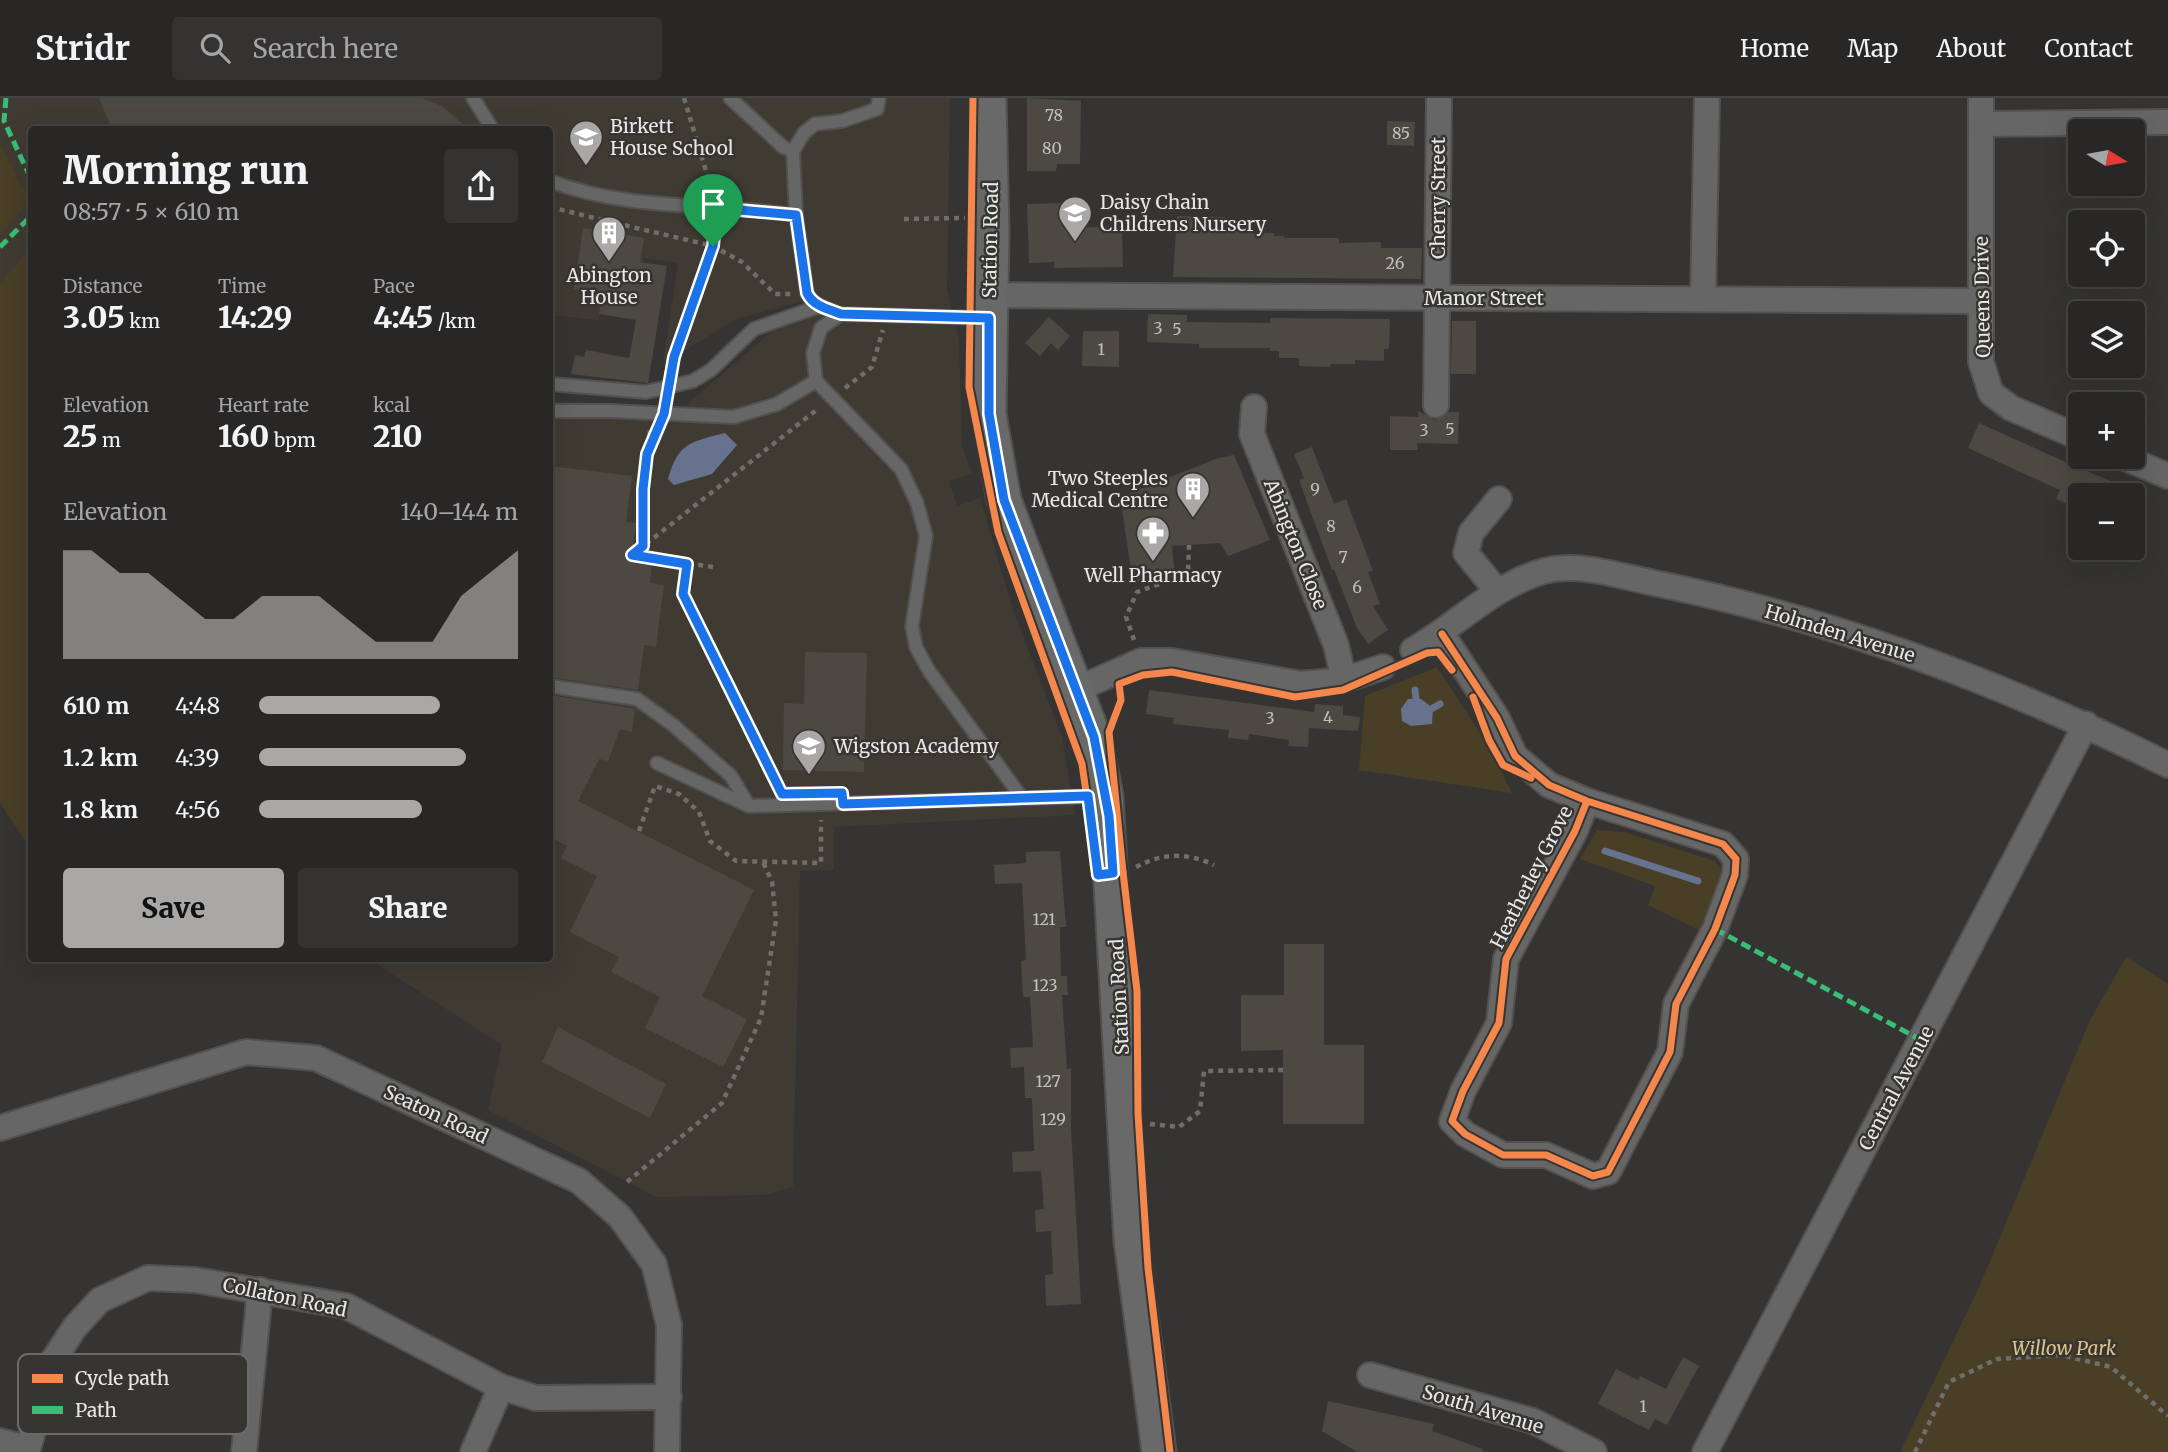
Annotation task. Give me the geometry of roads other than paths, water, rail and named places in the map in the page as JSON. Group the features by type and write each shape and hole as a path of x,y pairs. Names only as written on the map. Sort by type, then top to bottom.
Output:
{"main road":[{"name":"Station Road","path":"989,98 992,232 989,414 1004,500 1094,737 1106,796 1118,873 1131,1241 1159,1452"}],"street":[{"name":"Cherry Street","path":"1436,405 1439,98"},
{"path":"1703,298 1707,98"},
{"name":"Queens Drive","path":"1981,98 1981,362 1991,393 2011,408 2068,432"},
{"path":"1982,124 2168,122"},
{"name":"Manor Street","path":"989,307 1438,298 1980,300"},
{"name":"Abington Close","path":"1254,407 1252,434 1336,645 1345,680"},
{"path":"2145,466 2168,476"},
{"path":"1497,591 1466,553 1471,533 1499,499"},
{"name":"Holmden Avenue","path":"1413,650 1441,634 1497,591 1545,571 1584,569 1708,594 1968,674 2086,724 2168,765"},
{"name":"Heatherley Grove","path":"1441,634 1497,718 1515,756 1549,785 1587,801 1723,844 1736,859 1735,875 1715,929 1676,1004 1670,1052 1608,1172 1593,1176 1546,1155 1503,1155 1465,1134 1451,1121 1463,1091 1499,1023 1506,959 1575,831 1587,801"},
{"path":"1075,690 1141,661 1172,661 1301,684 1345,680 1383,667"},
{"name":"Central Avenue","path":"1705,1452 2086,724"},
{"name":"Seaton Road","path":"0,1128 246,1052 316,1058 579,1181 620,1217 654,1264 669,1325 667,1452"},
{"name":"Collaton Road","path":"57,1354 75,1327 100,1300 148,1278 195,1280 346,1306 501,1387 536,1398 669,1397"},
{"path":"248,1412 260,1290"},
{"name":"South Avenue","path":"1370,1375 1533,1421 1594,1452"},
{"path":"473,1452 501,1387"},
{"path":"244,1452 246,1434"},
{"path":"0,1441 27,1450"}],"lane":[{"path":"473,98 490,126"},
{"path":"730,98 783,147 793,151"},
{"path":"879,98 877,109 842,121 815,124 804,133 793,151 796,215 810,300 841,314 989,307"},
{"path":"553,182 573,190 626,201 796,215"},
{"path":"553,384 646,392 693,381 711,370 754,328 820,306"},
{"path":"841,314 821,328 813,353 816,381 901,469 917,503 926,536 912,626 916,647 929,671 1021,798"},
{"path":"553,411 734,418 777,404 816,381"},
{"path":"553,686 637,699 673,725 732,776 749,806"},
{"path":"657,763 749,806 1106,796"}],"water":[{"path":"725,433 737,445 712,474 674,485 668,479 676,458 687,446"},
{"path":"1408,699 1421,699 1433,708 1432,724 1411,726 1402,721 1401,709"}],"waterway":[{"path":"1415,690 1416,699"},
{"path":"1433,708 1440,704"},
{"path":"1605,851 1698,881"}],"place":[{"name":"Birkett House School","path":"586,167"},
{"name":"Daisy Chain Childrens Nursery","path":"1075,243"},
{"name":"Abington House","path":"609,263"},
{"name":"Two Steeples Medical Centre","path":"1193,519"},
{"name":"Well Pharmacy","path":"1153,563"},
{"name":"Wigston Academy","path":"809,776"}],"park label":[{"name":"Willow Park","path":"2064,1348"}]}
